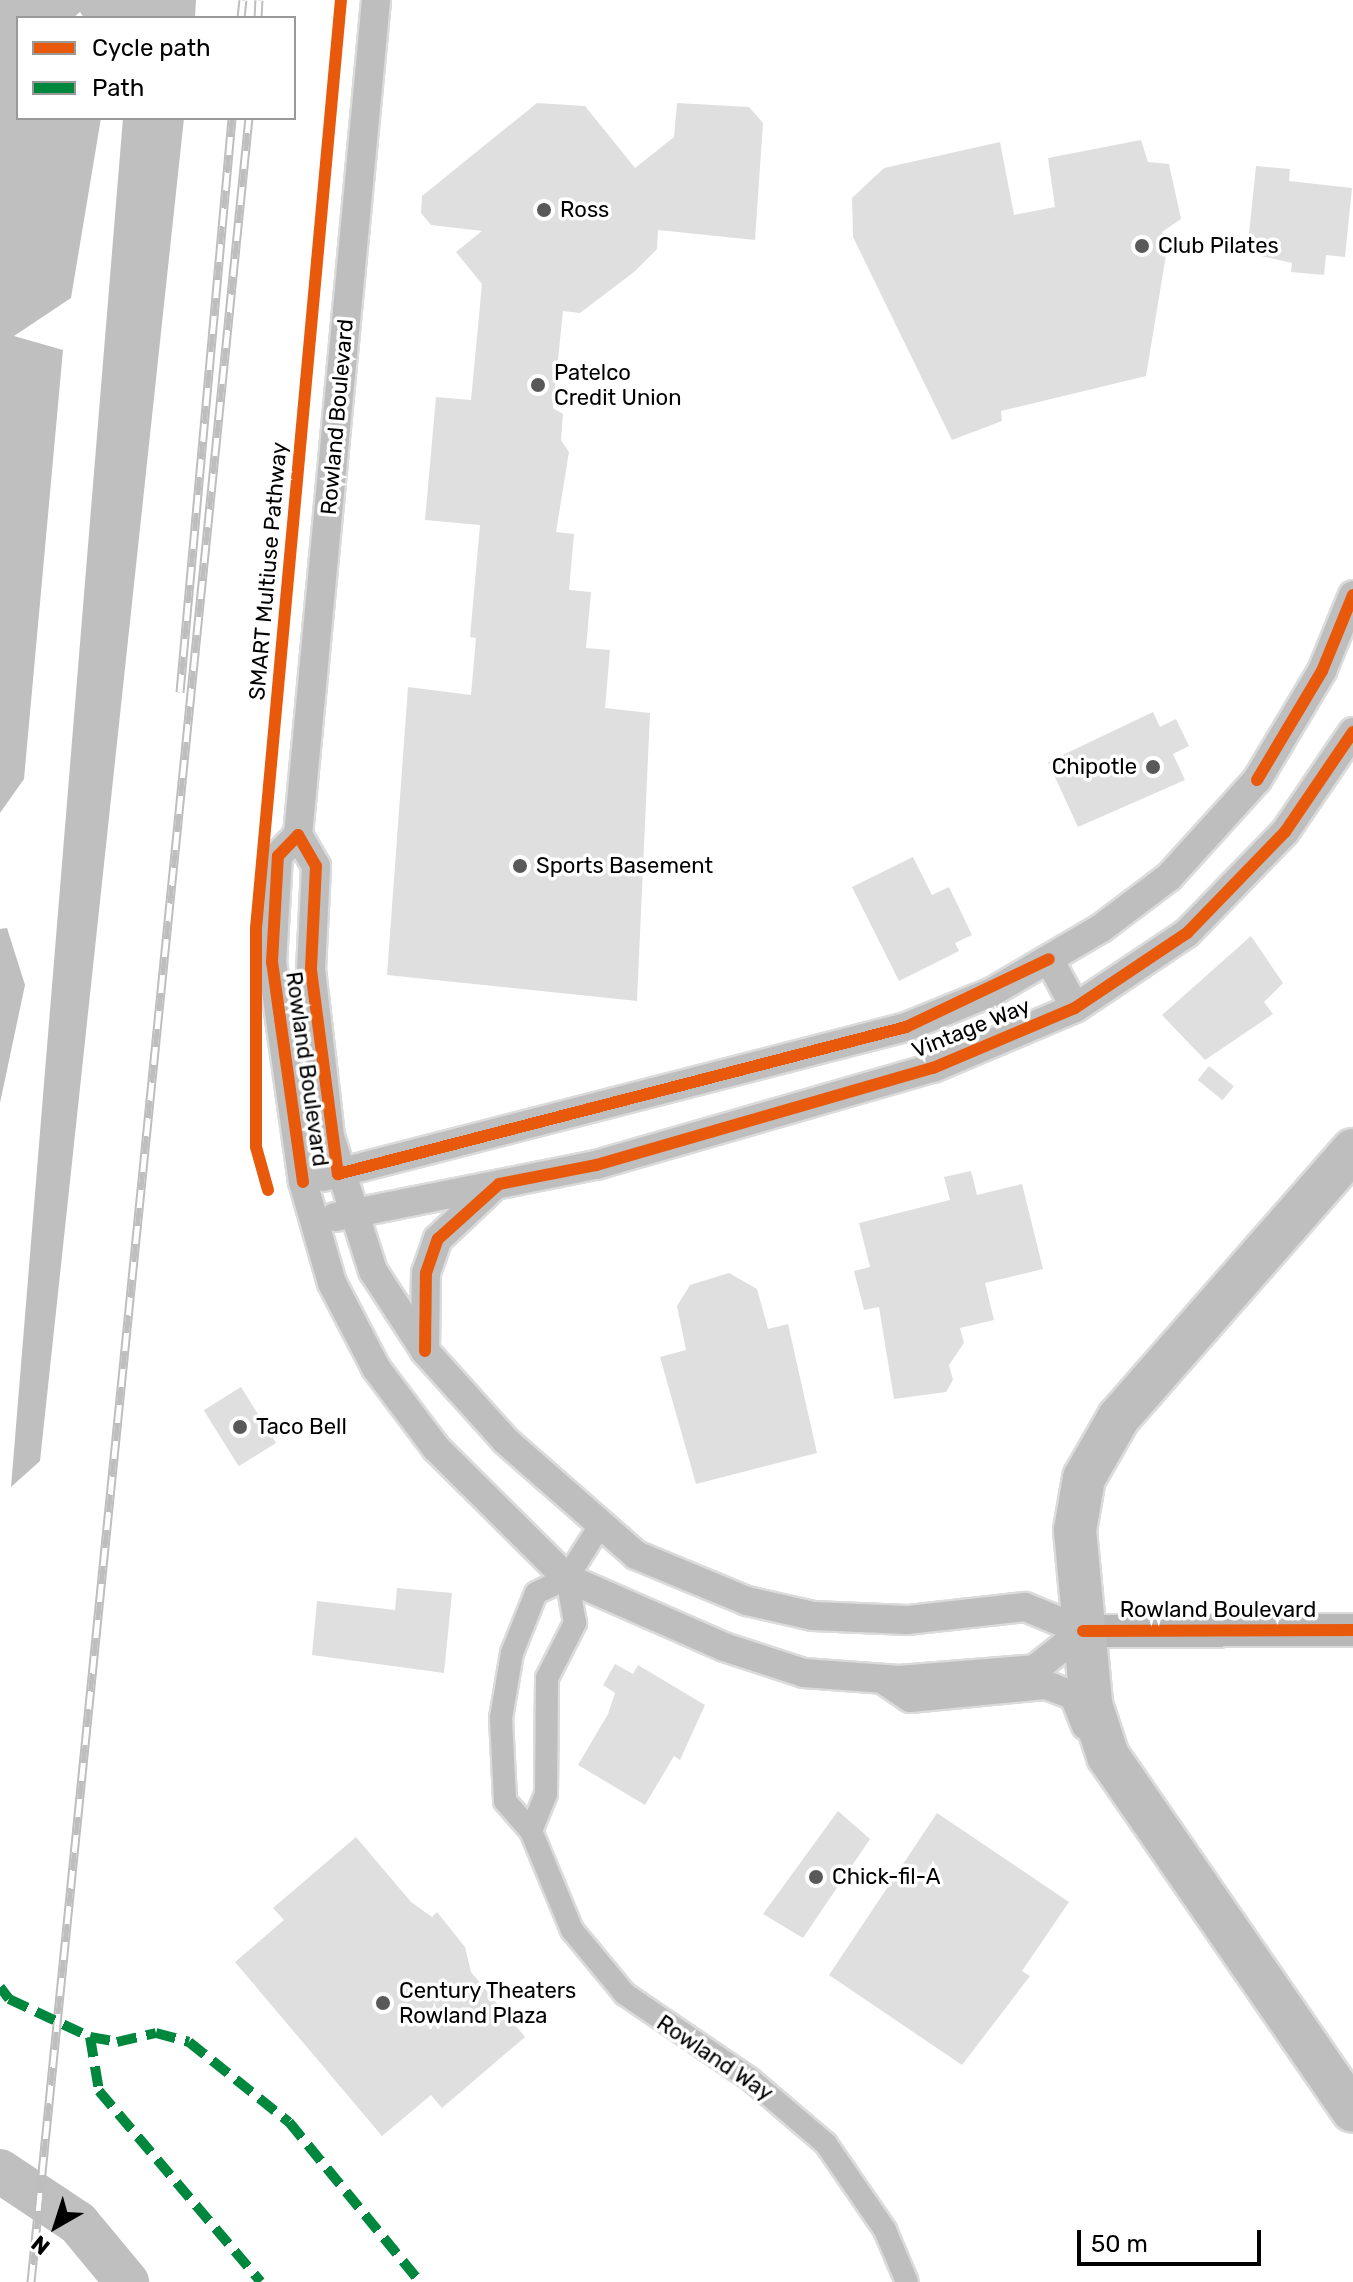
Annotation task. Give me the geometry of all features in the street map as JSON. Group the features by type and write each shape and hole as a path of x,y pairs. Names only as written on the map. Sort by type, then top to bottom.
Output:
{"highway":[{"path":"1353,1150 1119,1417 1084,1478 1075,1530 1083,1631 1103,1743 1129,1795 1353,2111"}],"main road":[{"name":"Rowland Boulevard","path":"1083,1631 1353,1630"}],"street":[{"name":"Rowland Boulevard","path":"298,835 278,856 272,962 303,1182 332,1283 376,1368 436,1448 567,1578 724,1647 804,1673 881,1678 1035,1669 1083,1631 1025,1607 907,1620 813,1616 705,1584 636,1555 599,1527 506,1441 425,1351 373,1271 338,1174 311,970 316,866 298,835 376,0"},
{"name":"Vintage Way","path":"303,1182 906,1027 1049,959 1169,877 1257,780 1322,671 1353,595"},
{"name":"Vintage Way","path":"315,1223 350,1213 596,1165 933,1068 1075,1008 1187,933 1285,832 1353,732"},
{"path":"1049,959 1075,1008"},
{"path":"425,1351 426,1273 438,1239 499,1184"},
{"name":"Rowland Way","path":"599,1527 567,1578 536,1593 512,1653 501,1718 505,1801 531,1831 572,1930 625,1994 750,2079 826,2144 885,2230 907,2282"},
{"path":"531,1831 546,1794 547,1678 575,1623 567,1578"},
{"path":"881,1678 910,1698 1046,1685 1074,1696 1089,1734 1103,1743"}],"shaded area":[{"path":"0,0 196,0 195,16 83,16 80,12 75,16 16,16 16,120 101,120 71,298 14,336 63,350 24,779 0,813"},
{"path":"123,120 184,120 40,1461 11,1487"},
{"path":"7,928 25,985 0,1103 0,929"}],"building":[{"path":"537,103 585,106 635,168 674,137 677,103 749,107 763,123 755,240 658,230 657,249 634,272 580,313 563,311 553,408 563,414 561,440 569,452 556,532 574,534 569,590 591,592 586,648 610,650 605,708 650,713 637,1001 387,975 408,687 471,695 476,638 470,637 480,525 425,520 436,397 471,400 482,284 456,252 482,231 431,225 421,213 422,196"},
{"path":"1141,140 1148,162 1169,164 1181,219 1162,232 1167,249 1146,376 1001,411 1002,421 952,440 853,237 852,198 884,168 1000,142 1014,215 1055,207 1048,158"},
{"path":"1256,166 1290,169 1289,181 1352,188 1345,257 1326,255 1324,275 1291,272 1292,263 1247,253"},
{"path":"1153,712 1160,727 1176,719 1189,746 1173,754 1185,780 1078,827 1048,762"},
{"path":"913,857 932,895 949,887 972,935 955,943 959,951 899,981 852,887"},
{"path":"1251,936 1283,983 1264,1002 1273,1014 1205,1060 1162,1015"},
{"path":"1209,1066 1234,1086 1223,1100 1198,1080"},
{"path":"971,1171 977,1195 1022,1184 1043,1269 985,1283 994,1320 960,1328 964,1343 949,1365 953,1380 946,1392 894,1399 879,1307 864,1310 854,1271 870,1267 859,1223 950,1200 944,1177"},
{"path":"729,1273 757,1289 768,1329 788,1324 817,1453 696,1484 660,1357 686,1350 677,1306 690,1285"},
{"name":"Taco Bell","path":"241,1387 276,1443 239,1466 204,1410"},
{"path":"397,1588 452,1593 444,1673 312,1655 317,1601 395,1610"},
{"path":"615,1664 633,1674 638,1665 705,1705 680,1760 674,1756 645,1805 578,1765 608,1714 615,1693 603,1685"},
{"name":"Chick-fil-A","path":"838,1811 870,1839 803,1938 763,1914"},
{"path":"937,1813 1069,1902 1022,1971 1030,1976 962,2065 829,1975"},
{"name":"Century Theaters Rowland Plaza","path":"356,1837 411,1902 432,1917 437,1912 465,1947 471,1972 525,2037 442,2108 431,2095 382,2136 235,1962 284,1920 273,1908"}],"waterway":[{"path":"0,2171 78,2223 127,2282"}],"railway":[{"path":"241,16 243,0"},
{"path":"258,16 259,0"},
{"path":"180,692 232,120"},
{"path":"31,2282 249,120"}],"marked path":[{"path":"0,1987 9,1999 90,2037 117,2042 156,2033 189,2042 289,2122 420,2282"},
{"path":"90,2037 99,2091 261,2282"}],"cycle path":[{"name":"SMART Multiuse Pathway","path":"268,1190 256,1147 256,928 341,0"},
{"path":"1257,780 1322,671 1353,595"},
{"path":"425,1351 426,1273 438,1239 499,1184 596,1165 933,1068 1075,1008 1187,933 1285,832 1353,732"},
{"path":"303,1182 272,962 278,856 298,835 316,866 311,970 338,1174 906,1027 1049,959"},
{"path":"1083,1631 1353,1630"}],"place":[{"name":"Ross","path":"544,210"},
{"name":"Club Pilates","path":"1142,246"},
{"name":"Patelco Credit Union","path":"538,385"},
{"name":"Chipotle","path":"1153,767"},
{"name":"Sports Basement","path":"520,866"},
{"name":"Taco Bell","path":"240,1427"},
{"name":"Chick-fil-A","path":"816,1877"},
{"name":"Century Theaters Rowland Plaza","path":"383,2003"}]}
